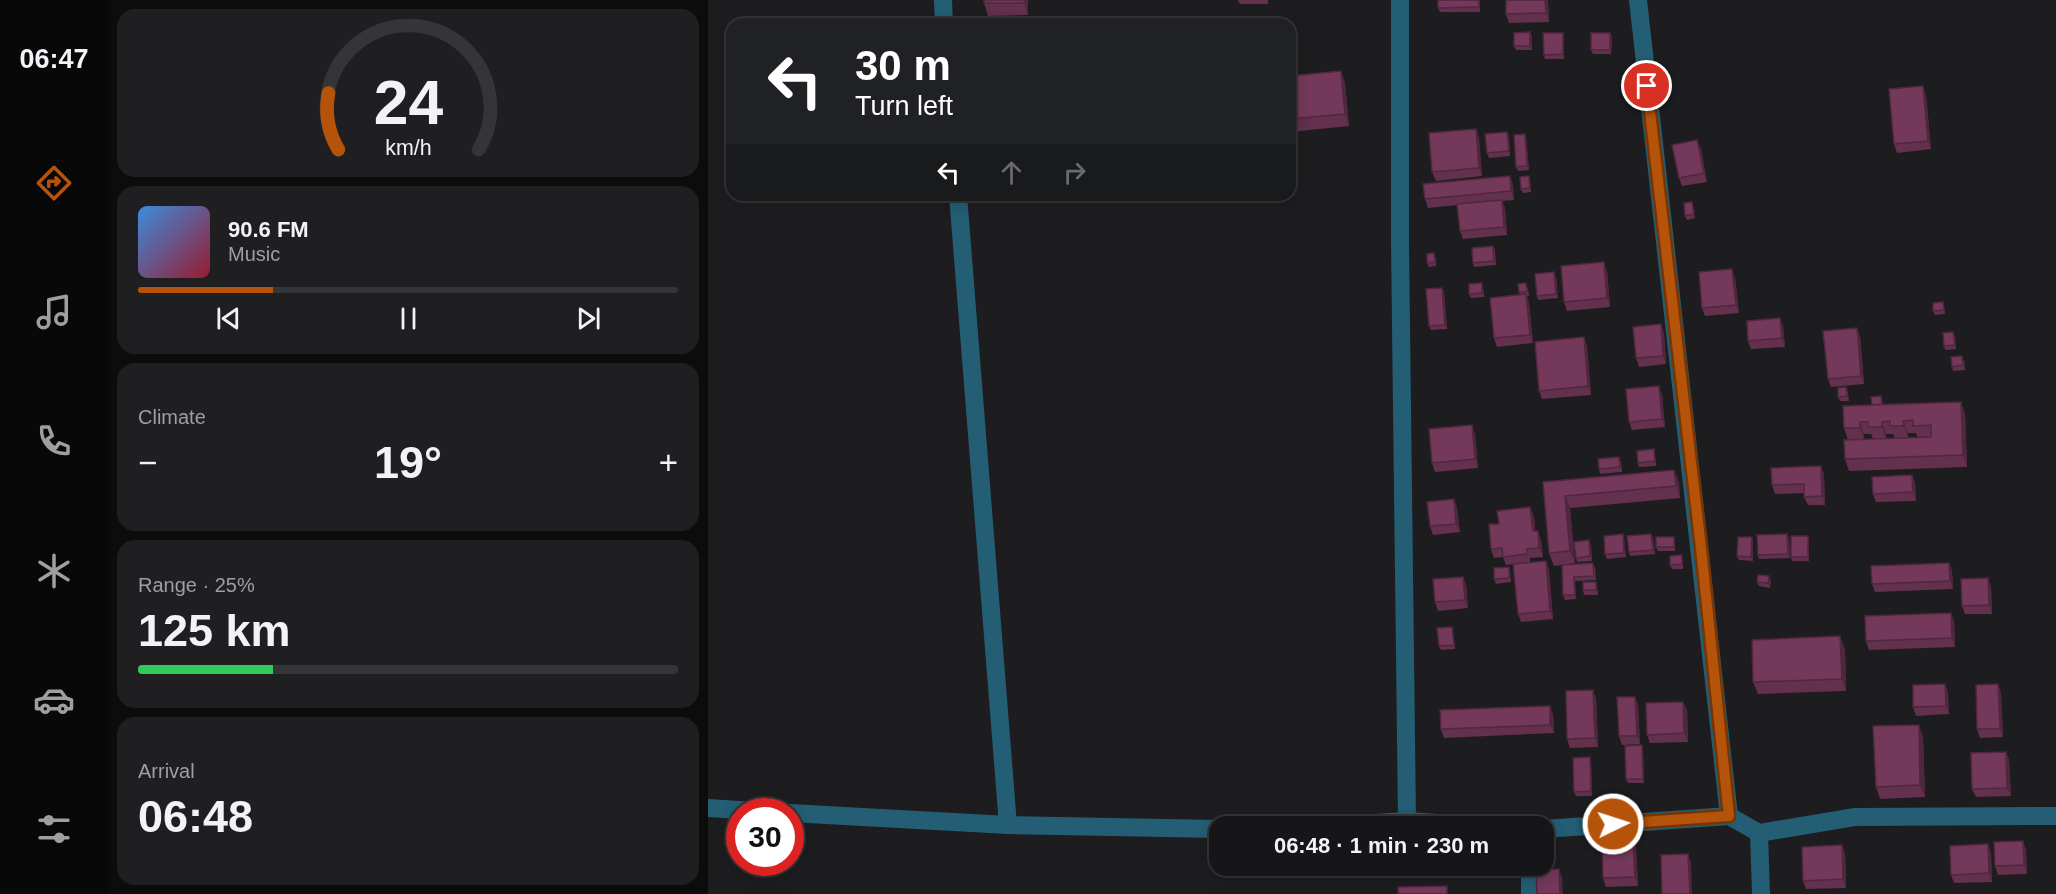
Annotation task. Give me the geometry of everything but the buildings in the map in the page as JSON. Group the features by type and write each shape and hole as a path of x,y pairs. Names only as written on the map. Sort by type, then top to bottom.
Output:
{"street":[{"path":"943,0 944,18"},
{"path":"1400,0 1400,242 1407,816"},
{"path":"1638,0 1701,548 1729,816"},
{"path":"958,201 1008,825"},
{"path":"708,808 726,809"},
{"path":"804,814 1008,825 1209,829"},
{"path":"1554,828 1729,816 1759,833 1854,817 2056,816"},
{"path":"1759,833 1761,894"},
{"path":"1530,876 1530,894"}],"route":[{"path":"1613,824 1729,816 1701,548 1647,86"}]}
